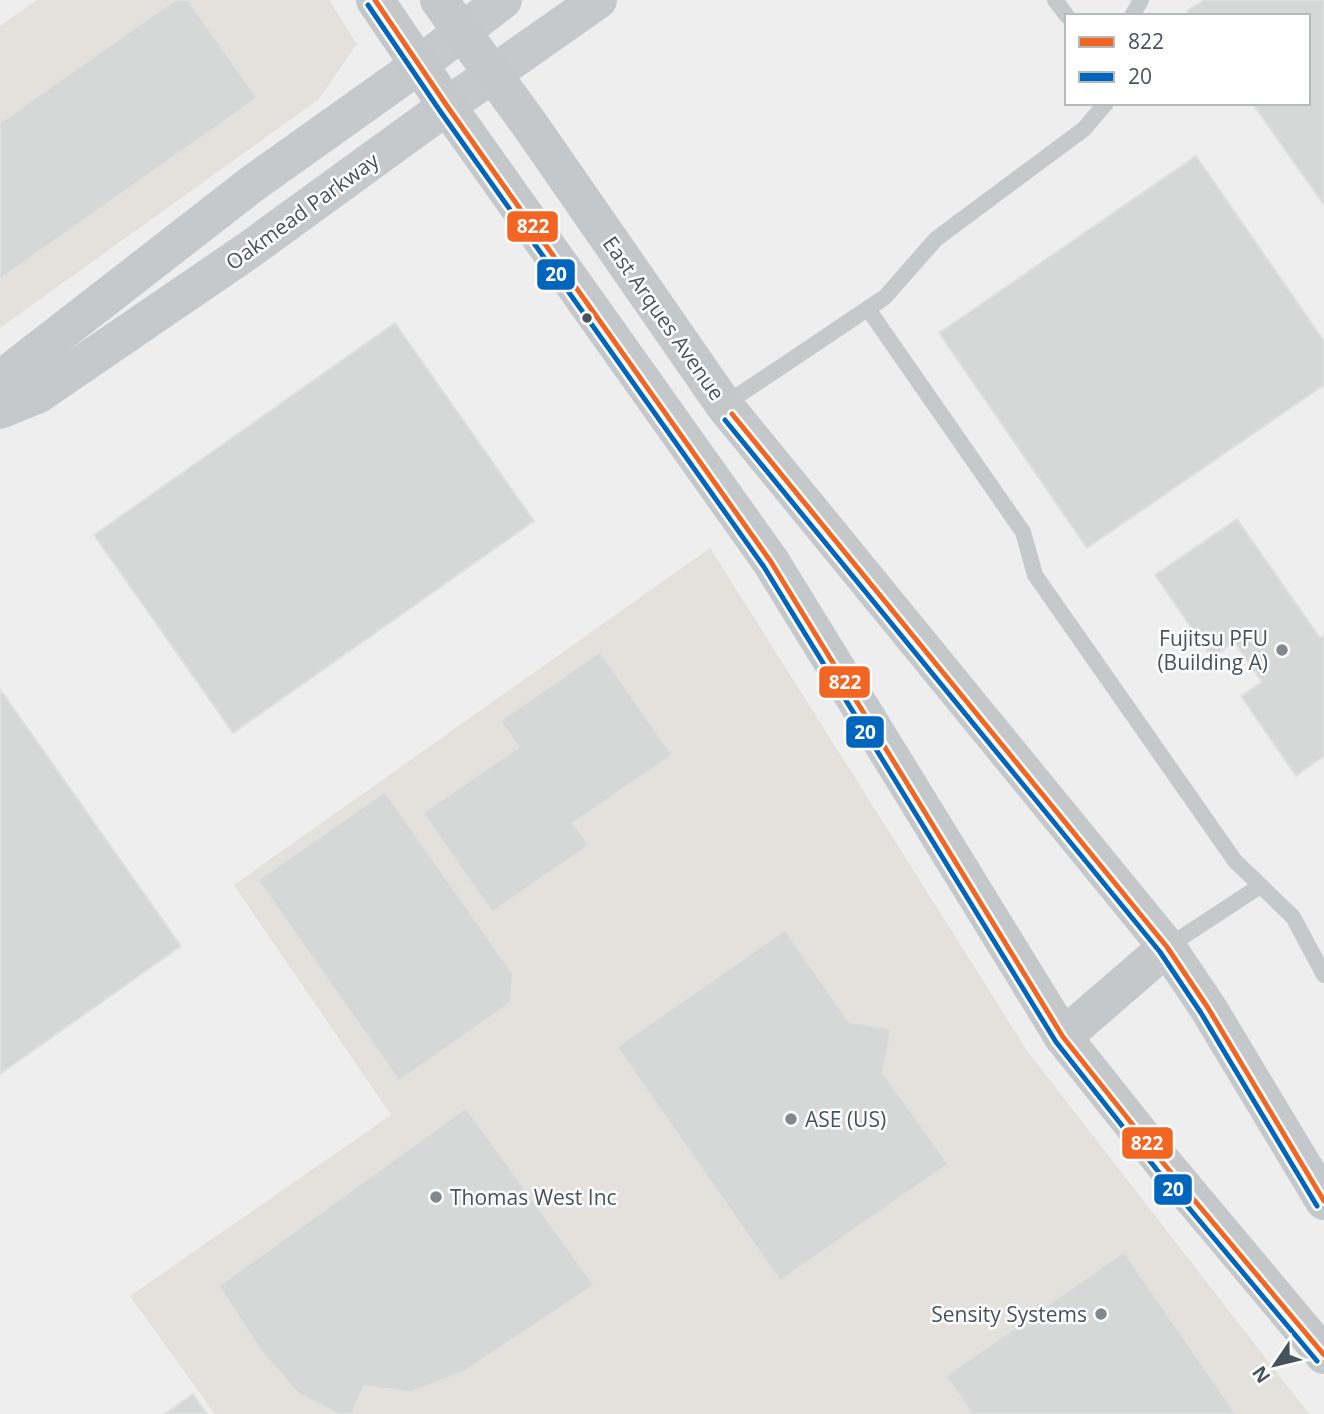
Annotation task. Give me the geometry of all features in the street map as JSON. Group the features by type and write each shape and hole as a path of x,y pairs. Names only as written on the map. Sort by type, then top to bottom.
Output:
{"main road":[{"path":"375,0 447,106 771,562 1063,1037 1164,1164 1324,1355"},
{"name":"East Arques Avenue","path":"439,0 724,405 1167,947 1208,1008 1324,1201"},
{"path":"0,382 252,184 419,65 503,0"},
{"name":"Oakmead Parkway","path":"0,410 37,395 249,250 598,0"},
{"path":"1063,1037 1167,947"}],"lane":[{"path":"724,405 885,297 936,239 1084,129 1103,105"},
{"path":"868,309 1023,532 1035,575 1235,861 1293,917 1324,975"},
{"path":"1167,947 1260,886"}],"shaded area":[{"path":"37,0 329,0 357,44 319,99 0,328 0,26"},
{"path":"710,548 1028,1052 1309,1414 215,1414 130,1296 391,1115 234,885"}],"building":[{"path":"175,0 188,0 257,98 0,279 0,123"},
{"path":"1204,0 1324,0 1324,205 1253,105 1310,105 1310,14 1189,14 1187,11"},
{"path":"1196,156 1324,341 1324,385 1087,548 939,333"},
{"path":"395,323 534,521 233,733 94,535"},
{"name":"Fujitsu PFU (Building A)","path":"1237,519 1320,638 1324,635 1324,756 1296,776 1241,696 1262,682 1234,642 1212,658 1155,575"},
{"path":"600,652 672,755 573,823 589,845 492,912 423,813 519,747 500,721"},
{"path":"0,689 181,946 0,1074"},
{"path":"385,792 513,974 510,1003 399,1081 258,880"},
{"name":"ASE (US)","path":"785,930 849,1022 891,1029 883,1073 948,1164 780,1281 617,1047"},
{"name":"Thomas West Inc","path":"466,1108 594,1285 463,1372 411,1392 364,1386 352,1414 338,1414 299,1394 261,1351 219,1286"},
{"name":"Sensity Systems","path":"1124,1252 1236,1414 972,1414 946,1376"},
{"path":"193,1394 207,1414 165,1414"}],"transit line":[{"name":"822","path":"375,0 447,106 771,562 1063,1037 1164,1164 1324,1355"},
{"name":"20","path":"368,5 440,111 764,567 1056,1042 1157,1170 1317,1361"},
{"name":"822","path":"732,414 1167,947 1208,1008 1324,1201"},
{"name":"20","path":"725,420 1160,952 1201,1013 1317,1206"}],"place":[{"name":"Fujitsu PFU (Building A)","path":"1282,650"},
{"name":"ASE (US)","path":"791,1119"},
{"name":"Thomas West Inc","path":"436,1197"},
{"name":"Sensity Systems","path":"1101,1314"}]}
